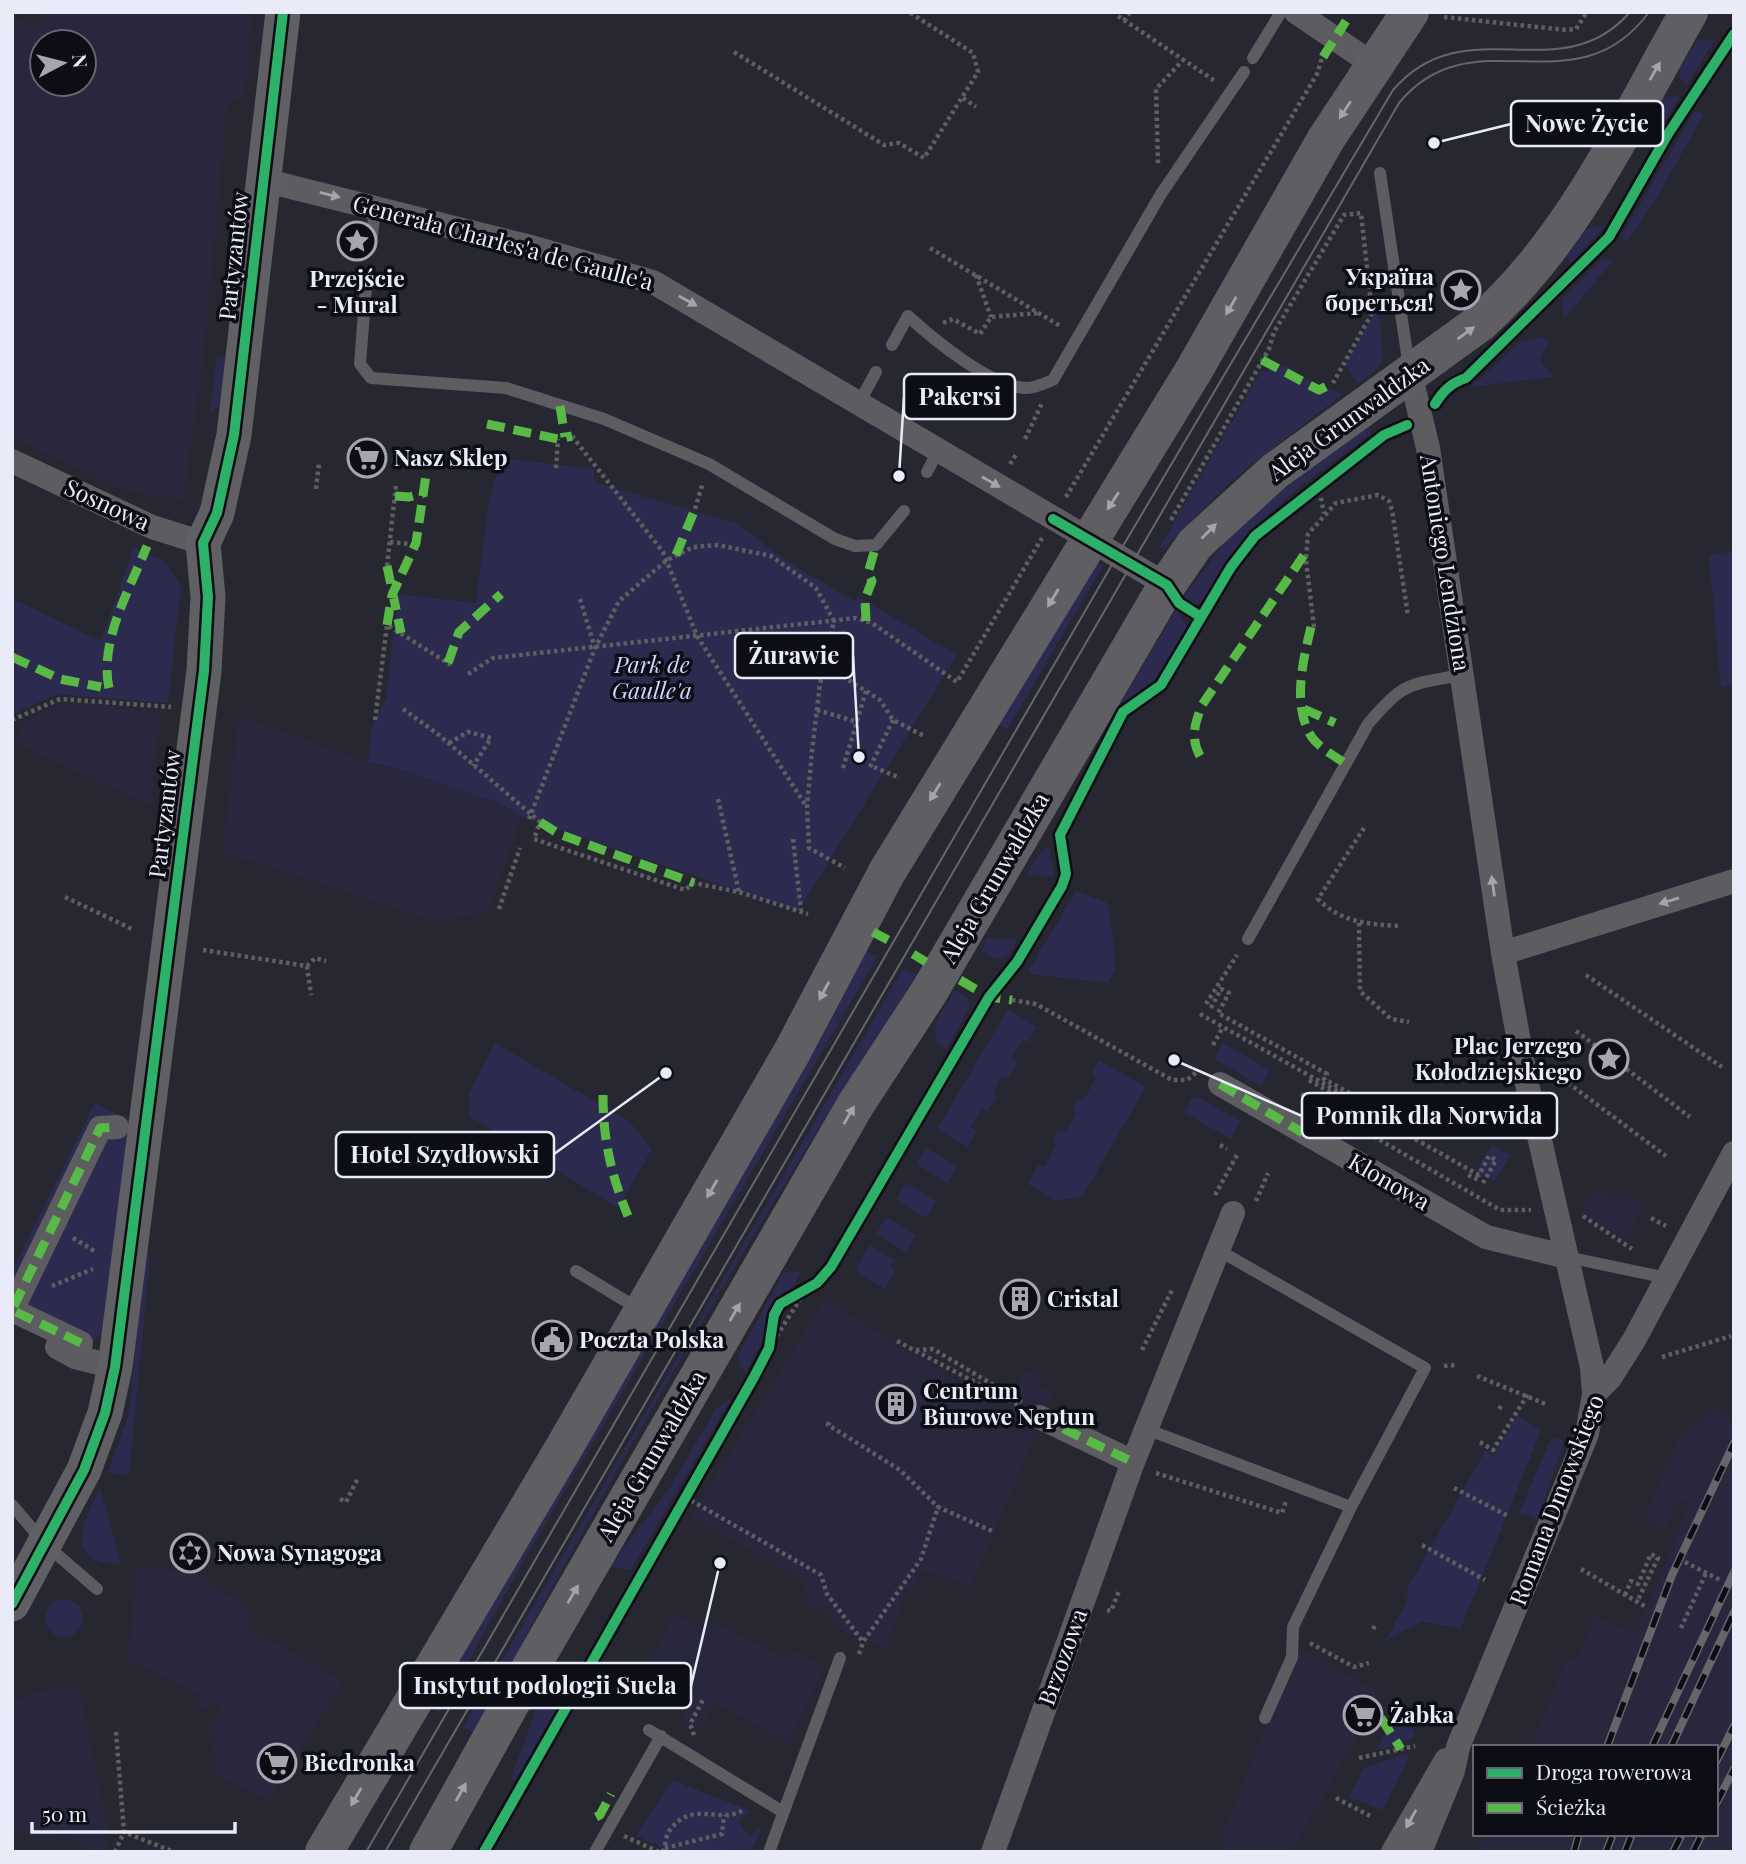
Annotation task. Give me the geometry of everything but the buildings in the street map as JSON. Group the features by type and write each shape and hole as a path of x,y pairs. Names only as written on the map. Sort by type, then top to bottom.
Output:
{"main road":[{"name":"Aleja Grunwaldzka","path":"428,1852 552,1630 849,1115 929,992 1167,585 1195,544 1275,471 1481,322 1531,272 1583,198 1689,12"},
{"path":"324,1852 643,1311 792,1052 887,872 1194,370 1326,139 1374,65 1427,15"}],"street":[{"name":"Partyzantów","path":"12,1604 46,1545 95,1442 115,1367 204,671 208,597 203,543 217,513 234,436 283,12"},
{"path":"1296,12 1374,65"},
{"name":"Generała Charles'a de Gaulle'a","path":"263,180 375,207 653,282 859,403 932,462 1053,519 1167,585"},
{"name":"Antoniego Lendziona","path":"1410,373 1428,448 1503,953 1525,1075 1585,1329 1594,1394"},
{"name":"Sosnowa","path":"12,461 152,527 203,543"},
{"path":"1503,953 1734,881"},
{"name":"Klonowa","path":"1220,1084 1486,1237 1567,1257"},
{"path":"81,1343 12,1310 100,1128 117,1127"},
{"name":"Romana Dmowskiego","path":"1420,1852 1453,1771 1458,1747 1587,1434 1594,1394 1610,1378 1668,1278 1734,1153"},
{"name":"Brzozowa","path":"993,1852 1142,1466 1146,1429 1233,1213"},
{"path":"12,1324 75,1357 115,1367"},
{"path":"1039,1417 1142,1466"},
{"name":"Romana Dmowskiego","path":"1393,1852 1440,1767 1458,1747"}],"lane":[{"path":"1253,58 1281,12"},
{"path":"892,345 908,316 937,343 1007,385 1029,389 1053,380 1161,194 1244,72"},
{"name":"Antoniego Lendziona","path":"1380,173 1410,373"},
{"path":"371,246 375,207"},
{"path":"366,287 360,364 371,378 506,387 628,427 709,464 835,539 855,546 876,545 904,511"},
{"path":"859,403 876,372"},
{"path":"1248,939 1368,724 1391,696 1406,685 1462,675"},
{"path":"1218,1250 1425,1368 1350,1507 1291,1632 1292,1657 1265,1718"},
{"path":"1567,1257 1668,1278"},
{"path":"576,1271 643,1311"},
{"path":"1146,1429 1350,1507"},
{"path":"12,1506 46,1545 97,1588"},
{"path":"769,1852 840,1658"},
{"path":"595,1852 655,1733 783,1812"}],"path":[{"path":"734,52 884,145 899,143 923,158 978,72 973,53 909,12"},
{"path":"1124,21 1130,12"},
{"path":"1427,15 1566,30 1576,29 1587,12"},
{"path":"1118,16 1230,92"},
{"path":"468,674 493,658 856,618 872,623 957,682 1317,74 1323,57"},
{"path":"1161,194 1156,89 1183,60"},
{"path":"963,98 976,107"},
{"path":"930,248 1078,336"},
{"path":"976,275 991,317"},
{"path":"991,317 1039,313"},
{"path":"937,343 942,336 943,322 953,319 980,334 991,317"},
{"path":"1334,383 1339,372"},
{"path":"1025,439 1053,380"},
{"path":"572,436 667,560 697,636 807,807"},
{"path":"556,468 558,439"},
{"path":"316,489 319,463"},
{"path":"695,509 709,464"},
{"path":"1318,484 1324,514"},
{"path":"387,566 396,485"},
{"path":"1314,627 1306,547 1308,534 1324,514 1343,500 1378,495 1389,501 1398,541 1408,615"},
{"path":"390,542 419,545"},
{"path":"530,817 595,648 619,601 667,560 693,547 718,545 771,556 816,588 834,621 817,710 807,807 809,848 845,869"},
{"path":"580,599 595,648"},
{"path":"375,720 387,625 452,665"},
{"path":"825,665 880,700 893,720 924,736"},
{"path":"843,768 854,721 866,691"},
{"path":"12,720 60,699 172,707"},
{"path":"403,709 449,743 530,817 540,822 534,839 685,890 694,883 739,892 801,909 808,914"},
{"path":"817,710 854,721"},
{"path":"893,720 872,767 901,778"},
{"path":"449,743 468,732 491,738 473,766"},
{"path":"718,799 739,892"},
{"path":"1364,828 1318,898 1332,913 1359,923 1398,926"},
{"path":"793,839 801,909"},
{"path":"499,909 520,848"},
{"path":"65,897 132,929"},
{"path":"1359,923 1360,991 1391,1019 1409,1022"},
{"path":"1206,1004 1248,939"},
{"path":"203,950 307,966"},
{"path":"307,966 315,958 326,961"},
{"path":"307,966 311,995"},
{"path":"1586,975 1722,1067"},
{"path":"1211,1008 1222,989 1229,993 1218,1013 1326,1074 1324,1079 1360,1099 1353,1107"},
{"path":"1012,1000 1036,1004 1172,1080 1187,1080 1198,1071"},
{"path":"1200,1014 1353,1100 1353,1107"},
{"path":"1213,1045 1223,1027"},
{"path":"1576,1031 1690,1117"},
{"path":"1309,1080 1353,1107 1479,1175 1489,1156 1496,1160 1481,1182 1468,1175"},
{"path":"1568,1083 1666,1156"},
{"path":"1301,1094 1500,1209 1539,1210"},
{"path":"1220,1145 1227,1149"},
{"path":"1215,1194 1237,1155"},
{"path":"1575,1211 1632,1249"},
{"path":"769,1348 777,1309 806,1290"},
{"path":"769,1348 806,1290"},
{"path":"1662,1357 1731,1336"},
{"path":"897,1341 1016,1404"},
{"path":"916,1350 933,1349 1018,1398 1039,1417"},
{"path":"1477,1376 1528,1394 1548,1405"},
{"path":"1480,1442 1493,1450 1528,1394"},
{"path":"829,1422 832,1428 900,1470 938,1507 992,1531"},
{"path":"1142,1466 1282,1513 1284,1507"},
{"path":"340,1499 346,1502 358,1478"},
{"path":"1454,1488 1510,1517"},
{"path":"685,1497 821,1575 827,1594 863,1642 921,1559 938,1507"},
{"path":"1422,1545 1485,1580"},
{"path":"1625,1595 1631,1581 1638,1584 1651,1554 1658,1558 1637,1602"},
{"path":"1685,1562 1722,1581"},
{"path":"1581,1569 1646,1607"},
{"path":"1681,1628 1706,1573"},
{"path":"1108,1610 1111,1611 1119,1591"},
{"path":"1291,1632 1354,1667 1369,1663"},
{"path":"695,1733 690,1724 704,1699"},
{"path":"115,1852 124,1832 116,1732"},
{"path":"1359,1758 1415,1746"},
{"path":"1336,1798 1372,1817"},
{"path":"662,1851 670,1830 680,1820 701,1812 736,1815 747,1805"},
{"path":"627,1838 662,1851 722,1834 724,1815"},
{"path":"124,1832 174,1852"}],"shaded area":[{"path":"42,12 252,12 245,101 228,99 203,363 183,501 122,489 12,438 12,17 37,28"},
{"path":"61,703 161,710 151,806 14,743 12,747 23,723"},
{"path":"239,715 378,766 400,769 498,803 522,817 489,912 435,922 222,852"},
{"path":"1595,1188 1616,1201 1621,1192 1644,1206 1625,1240 1581,1212"},
{"path":"825,1299 1003,1409 1025,1370 1043,1379 1039,1385 1053,1393 971,1587 921,1570 912,1593 907,1591 886,1647 838,1630 830,1615 808,1605 804,1580 690,1517"},
{"path":"1718,1407 1732,1419 1734,1416 1734,1852 1476,1852 1483,1836 1718,1836 1718,1745 1532,1745 1567,1657 1576,1661 1595,1616 1636,1633 1690,1503 1678,1499 1666,1529 1644,1518 1678,1444 1678,1436"},
{"path":"136,1567 195,1572 251,1611 245,1625 343,1681 269,1800 213,1774 219,1757 211,1753 215,1739 205,1732 221,1708 211,1701 205,1709 197,1705 201,1695 137,1663 128,1663"},
{"path":"674,1614 707,1629 711,1621 781,1655 783,1651 790,1655 792,1650 825,1667 788,1743 714,1702 700,1730 681,1721 694,1692 681,1685 683,1679 649,1663"},
{"path":"1299,1647 1382,1694 1291,1852 1224,1852 1220,1840"},
{"path":"79,1684 110,1838 103,1852 94,1852 70,1840 23,1833 12,1828 12,1702 37,1692"}],"green space":[{"path":"1698,40 1715,40 1687,84 1680,79 1679,69"},
{"path":"1668,96 1680,97 1650,145 1645,125 1660,100"},
{"path":"1695,111 1704,114 1653,204 1626,243 1621,236"},
{"path":"1605,226 1571,263 1566,257 1587,229"},
{"path":"1603,258 1613,261 1563,320 1562,299"},
{"path":"1379,306 1383,358 1380,366 1358,384 1345,365"},
{"path":"1540,337 1550,340 1540,359 1553,377 1471,387 1520,342"},
{"path":"217,356 229,358 221,404 210,413"},
{"path":"1284,365 1314,383 1343,394 1233,479 1166,546 1159,548 1260,373"},
{"path":"1367,425 1371,431 1369,435 1287,498 1254,530 1206,601 1195,605 1181,600 1230,536 1281,489"},
{"name":"Park de Gaulle'a","path":"501,458 594,469 594,482 736,523 793,565 855,601 859,597 957,655 798,911 522,817 498,803 400,769 368,762 372,725 386,698 398,594 476,603 489,502"},
{"path":"134,547 164,561 181,586 168,703 57,694 12,715 12,604 15,600 101,641"},
{"path":"1734,551 1734,686 1721,687 1709,555"},
{"path":"1097,563 1103,566 1007,730 998,724"},
{"path":"1177,608 1189,630 1156,685 1125,703 1122,701"},
{"path":"1048,845 1055,876 1025,875 1045,848"},
{"path":"1076,891 1106,902 1109,908 1116,968 1108,983 1031,974 1028,971"},
{"path":"986,938 1017,941 1009,955 996,960 982,951"},
{"path":"865,951 878,956 526,1557 440,1712 431,1708 691,1264"},
{"path":"903,969 918,975 742,1254 578,1540 474,1733 463,1727"},
{"path":"955,990 968,998 970,1008 946,1049 936,1043 935,1024"},
{"path":"1008,1009 1037,1027 1028,1043 1023,1040 1012,1058 1018,1062 1008,1079 1002,1076 993,1092 998,1096 987,1112 982,1109 971,1127 977,1131 967,1147 937,1129"},
{"path":"495,1043 630,1122 652,1149 618,1208 469,1116 469,1093"},
{"path":"1223,1043 1270,1070 1261,1086 1214,1059"},
{"path":"1099,1060 1146,1087 1082,1197 1054,1201 1028,1184 1038,1165 1045,1166 1056,1146 1053,1139 1058,1131 1066,1132 1076,1113 1073,1106 1077,1099 1084,1099 1096,1078 1092,1072"},
{"path":"1194,1095 1240,1121 1231,1139 1184,1113"},
{"path":"95,1103 130,1121 103,1331 94,1340 82,1341 12,1306 12,1271"},
{"path":"1492,1145 1510,1155 1495,1181 1476,1171"},
{"path":"926,1148 957,1166 947,1183 916,1164"},
{"path":"906,1183 936,1201 926,1218 896,1200"},
{"path":"886,1217 916,1235 906,1252 876,1234"},
{"path":"870,1245 894,1260 890,1267 896,1271 885,1289 855,1270"},
{"path":"145,1254 150,1255 129,1475 108,1472 129,1413"},
{"path":"784,1272 802,1272 793,1287 773,1302 766,1334 746,1373 741,1368 738,1355"},
{"path":"731,1399 631,1570 609,1567 669,1489 716,1408"},
{"path":"1518,1415 1541,1431 1461,1628 1422,1622 1386,1640 1409,1596 1405,1593 1485,1451 1493,1456"},
{"path":"1551,1438 1563,1440 1563,1445 1538,1519 1519,1513"},
{"path":"100,1488 121,1564 102,1562 90,1557 84,1549 83,1527"},
{"path":"64,1599 78,1604 83,1618 78,1632 64,1637 50,1632 45,1618 50,1604"},
{"path":"544,1700 562,1700 515,1781 511,1778 537,1706"},
{"path":"1390,1725 1414,1730 1414,1738 1380,1750 1377,1747"},
{"path":"1404,1754 1409,1757 1382,1810 1349,1797 1364,1768"},
{"path":"672,1780 751,1811 738,1821 749,1836 763,1826 752,1849 673,1852 636,1836"}],"tram line":[{"path":"366,1852 1117,556 1393,90 1421,66 1451,54 1574,46 1603,35 1630,12"},
{"path":"385,1852 1399,103 1428,77 1459,65 1491,61 1557,61 1590,56 1620,41 1649,12"}],"railway":[{"path":"1608,1745 1672,1575 1734,1443"},
{"path":"1653,1745 1734,1572"},
{"path":"1672,1745 1734,1612"},
{"path":"1718,1758 1734,1726"},
{"path":"1718,1800 1734,1769"},
{"path":"1574,1852 1578,1836"},
{"path":"1606,1852 1612,1836"},
{"path":"1625,1852 1631,1836"},
{"path":"1673,1852 1681,1836"},
{"path":"1693,1852 1701,1836"}],"marked path":[{"path":"1323,57 1346,21"},
{"path":"1262,360 1319,390 1333,383"},
{"path":"560,406 565,437"},
{"path":"487,424 558,439 572,436"},
{"path":"387,625 392,595 416,543 426,475"},
{"path":"395,496 409,497 424,493"},
{"path":"676,555 695,509"},
{"path":"866,621 865,599 872,581 868,573 876,545"},
{"path":"109,688 107,670 112,634 147,546"},
{"path":"1200,756 1195,743 1195,730 1202,705 1306,552"},
{"path":"387,566 401,633"},
{"path":"448,663 459,632 501,594"},
{"path":"1311,627 1301,682 1305,724 1318,744 1346,764"},
{"path":"12,657 60,679 101,687"},
{"path":"1304,709 1335,723"},
{"path":"540,822 559,834 694,883"},
{"path":"873,932 888,940"},
{"path":"913,954 926,962"},
{"path":"960,980 989,997 1012,1000"},
{"path":"1220,1084 1303,1133"},
{"path":"603,1095 609,1157 628,1216"},
{"path":"81,1343 12,1310 100,1128 117,1127"},
{"path":"1039,1417 1133,1462"},
{"path":"1381,1718 1401,1749"},
{"path":"596,1817 600,1815 611,1794"}],"cycle path":[{"path":"12,1604 84,1470 105,1413 115,1367 204,671 208,597 203,543 217,513 234,435 283,12"},
{"path":"1435,404 1448,388 1466,378 1609,237 1668,134 1734,34"},
{"path":"484,1852 754,1377 769,1348 774,1315 780,1304 817,1283 831,1267 989,997 1017,962 1062,886 1066,874 1060,835 1123,712 1161,685 1231,567 1255,536 1384,435 1407,425"},
{"path":"1053,519 1167,585 1179,603 1201,617"}],"place":[{"name":"Nowe Życie","path":"1434,143"},
{"name":"Przejście - Mural","path":"357,241"},
{"name":"Україна бореться!","path":"1461,290"},
{"name":"Nasz Sklep","path":"367,458"},
{"name":"Pakersi","path":"899,476"},
{"name":"Żurawie","path":"859,757"},
{"name":"Plac Jerzego Kołodziejskiego","path":"1609,1059"},
{"name":"Pomnik dla Norwida","path":"1174,1060"},
{"name":"Hotel Szydłowski","path":"666,1073"},
{"name":"Cristal","path":"1020,1299"},
{"name":"Poczta Polska","path":"552,1340"},
{"name":"Centrum Biurowe Neptun","path":"896,1404"},
{"name":"Nowa Synagoga","path":"190,1553"},
{"name":"Instytut podologii Suela","path":"720,1563"},
{"name":"Żabka","path":"1363,1715"},
{"name":"Biedronka","path":"277,1763"}]}
